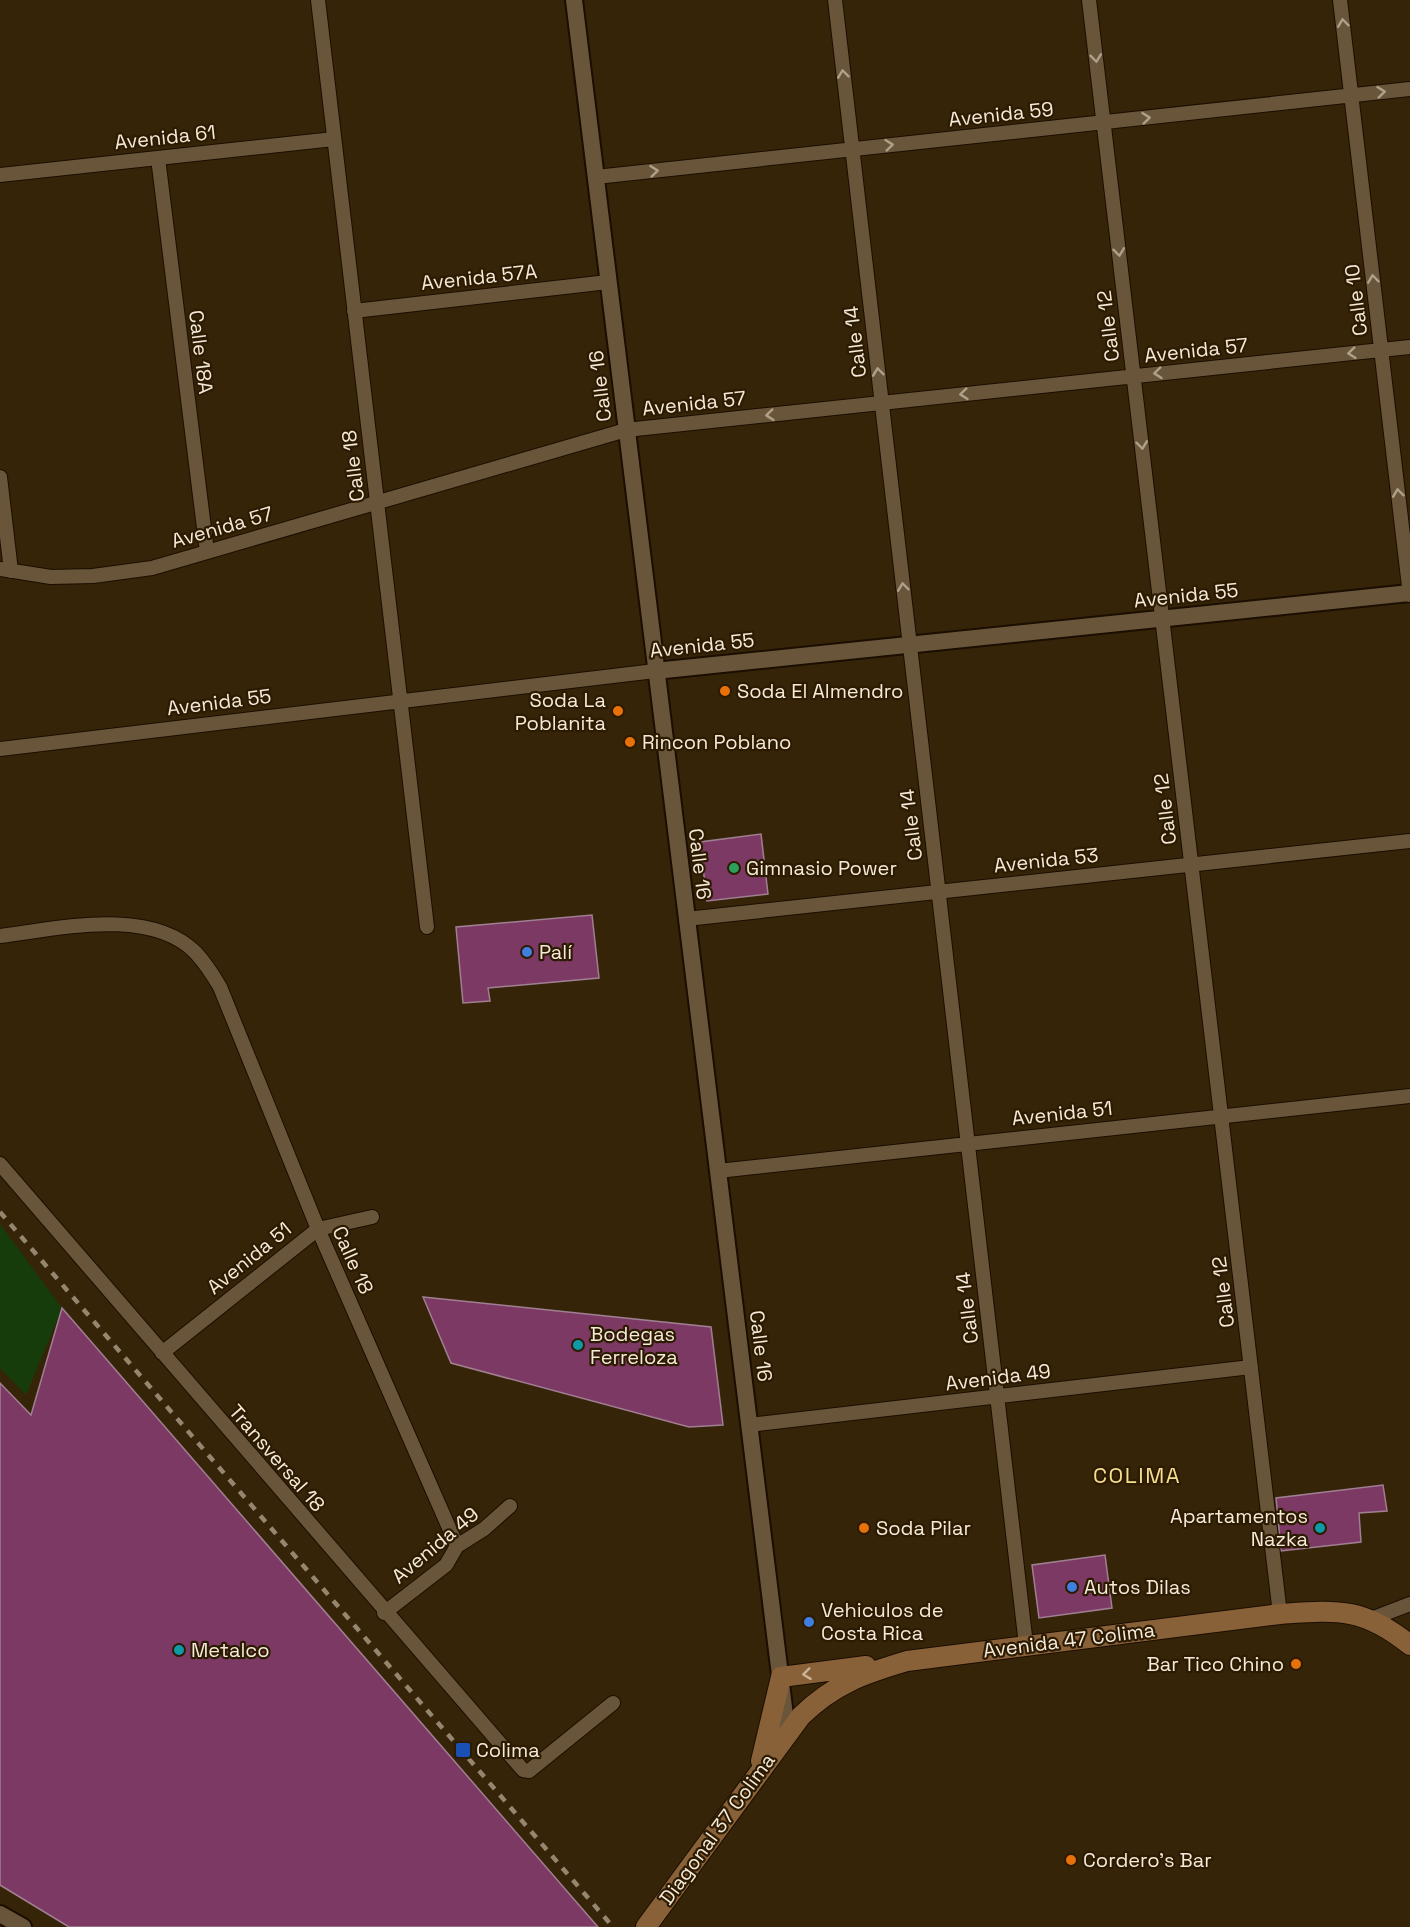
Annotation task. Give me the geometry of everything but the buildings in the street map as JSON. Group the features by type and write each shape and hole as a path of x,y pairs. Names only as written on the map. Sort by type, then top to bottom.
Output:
{"main road":[{"name":"Avenida 47 Colima","path":"788,1732 819,1698 840,1684 907,1661 1280,1614 1337,1610 1371,1619 1393,1631 1410,1645"},
{"path":"759,1772 781,1677 907,1661"},
{"name":"Diagonal 37 Colima","path":"646,1927 788,1732"}],"street":[{"name":"Calle 18","path":"318,0 427,927"},
{"name":"Calle 16","path":"574,0 788,1732"},
{"name":"Calle 14","path":"835,0 1026,1646"},
{"name":"Calle 12","path":"1089,0 1280,1614"},
{"name":"Calle 10","path":"1340,0 1410,594"},
{"name":"Avenida 59","path":"596,177 1410,89"},
{"name":"Avenida 61","path":"0,175 334,139"},
{"name":"Calle 18A","path":"158,158 207,552"},
{"name":"Avenida 57A","path":"354,311 608,282"},
{"name":"Avenida 57","path":"5,570 51,577 93,576 152,568 626,430 1410,347"},
{"path":"0,477 5,570"},
{"name":"Avenida 55","path":"0,749 656,671 1410,594"},
{"name":"Avenida 53","path":"686,919 1410,841"},
{"name":"Calle 18","path":"0,936 103,924 135,926 166,934 194,951 220,987 318,1229 458,1546"},
{"name":"Avenida 51","path":"718,1172 1410,1096"},
{"name":"Transversal 18","path":"0,1164 384,1612 523,1770 529,1771 613,1703"},
{"name":"Avenida 51","path":"162,1353 318,1229 372,1217"},
{"name":"Avenida 49","path":"749,1425 1251,1367"},
{"name":"Avenida 49","path":"384,1612 446,1565 458,1546 484,1529 510,1506"},
{"path":"1371,1619 1410,1604"},
{"path":"0,1914 23,1927"}],"green space":[{"path":"0,1224 62,1308 26,1395 0,1368"}],"railway":[{"path":"0,1212 613,1927"}],"place":[{"name":"Soda El Almendro","path":"725,691"},
{"name":"Soda La Poblanita","path":"618,711"},
{"name":"Rincon Poblano","path":"630,742"},
{"name":"Gimnasio Power","path":"734,868"},
{"name":"Palí","path":"527,952"},
{"name":"Bodegas Ferreloza","path":"578,1345"},
{"name":"Soda Pilar","path":"864,1528"},
{"name":"Apartamentos Nazka","path":"1320,1528"},
{"name":"Autos Dilas","path":"1072,1587"},
{"name":"Vehiculos de Costa Rica","path":"809,1622"},
{"name":"Metalco","path":"179,1650"},
{"name":"Bar Tico Chino","path":"1296,1664"},
{"name":"Colima","path":"463,1750"},
{"name":"Cordero's Bar","path":"1071,1860"}],"district":[{"name":"COLIMA","path":"1137,1475"}]}
